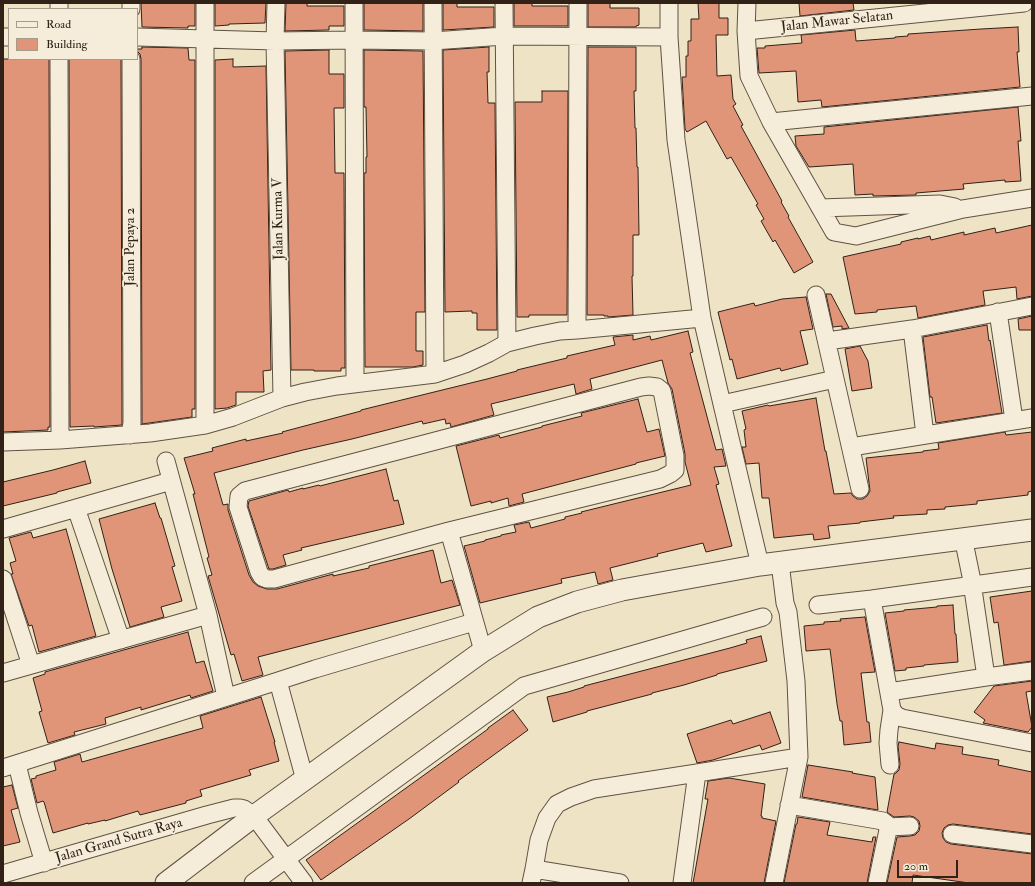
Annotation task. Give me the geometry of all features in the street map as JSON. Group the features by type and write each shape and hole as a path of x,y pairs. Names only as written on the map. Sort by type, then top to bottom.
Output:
{"street":[{"path":"205,3 205,425"},
{"name":"Jalan Kurma V","path":"276,3 275,41 282,398"},
{"path":"354,3 354,384"},
{"path":"433,3 435,374"},
{"path":"504,3 507,343"},
{"path":"577,330 578,3"},
{"path":"669,3 669,38 676,140 702,318 722,404 788,612 796,681 799,757 774,883"},
{"path":"747,3 746,31 749,76 772,122 834,232 856,236 963,209 1032,198"},
{"name":"Jalan Mawar Selatan","path":"746,31 1024,3"},
{"path":"138,37 275,41 433,41 504,36 669,38"},
{"path":"59,60 60,440"},
{"name":"Jalan Pepaya 2","path":"130,434 132,423 131,60"},
{"path":"772,122 1032,96"},
{"path":"820,208 940,204 963,209"},
{"path":"816,295 860,489"},
{"path":"827,341 912,329 1032,306"},
{"path":"998,312 1014,420"},
{"path":"3,442 150,434 205,425 234,417 282,398 304,392 337,386 435,374 465,364 507,343 535,336 560,331 702,318"},
{"path":"912,329 925,435"},
{"path":"722,404 835,379"},
{"path":"641,387 657,387 662,391 676,466 675,470 670,474 660,479 449,530 274,579 267,579 262,577 258,572 238,507 239,496 245,491 641,387"},
{"path":"851,447 1032,418"},
{"path":"166,461 208,615 226,697"},
{"path":"3,529 171,480"},
{"path":"76,508 121,640"},
{"path":"449,530 482,651"},
{"path":"166,883 256,819 304,780 482,651 538,617 577,602 622,590 773,566 964,543 1032,530"},
{"path":"964,543 986,677"},
{"path":"818,605 872,599 971,581 1032,576"},
{"path":"3,579 31,665"},
{"path":"872,599 892,710 888,730 890,764"},
{"path":"3,673 208,615"},
{"path":"253,883 284,856 524,686 763,618"},
{"path":"44,863 29,813 10,766 315,669 474,622"},
{"path":"888,692 1032,671"},
{"path":"278,681 304,780"},
{"path":"892,710 896,715 902,718 1032,744"},
{"path":"620,883 533,876 539,840 547,818 557,804 571,796 594,789 799,757"},
{"path":"682,883 697,773"},
{"path":"789,805 883,820 887,824 888,830 877,883"},
{"name":"Jalan Grand Sutra Raya","path":"3,874 234,808 244,809 256,819"},
{"path":"256,819 304,883"},
{"path":"887,827 910,826"},
{"path":"952,834 1032,844"}],"building":[{"path":"141,3 195,3 195,26 188,26 188,28 142,27"},
{"path":"215,3 266,3 265,23 215,26"},
{"path":"286,3 307,3 307,6 344,6 344,26 329,26 329,30 285,31"},
{"path":"364,3 423,3 423,31 364,30"},
{"path":"443,3 457,3 457,7 494,7 494,27 443,30"},
{"path":"514,3 532,3 532,6 568,6 568,26 514,26"},
{"path":"588,3 610,3 610,8 639,8 639,25 636,27 588,27"},
{"path":"698,3 719,3 719,18 728,18 728,35 716,35 717,76 731,75 733,99 736,104 733,106 743,125 741,126 813,262 794,273 775,240 773,242 761,221 764,219 756,205 758,204 731,157 727,159 706,121 687,132 685,129 682,77 686,77 688,41 691,41 691,19 699,19"},
{"path":"799,3 853,3 854,10 800,16"},
{"path":"1018,27 1019,52 1017,52 1020,87 822,107 821,100 798,102 796,71 759,73 757,48 802,43 801,35 855,30 856,41 895,38 908,36 908,34"},
{"path":"142,47 188,48 189,60 195,60 195,409 192,409 192,417 142,424 141,59 138,49 142,49"},
{"path":"489,47 489,72 487,72 488,103 495,103 497,330 477,330 477,313 472,313 472,311 445,312 443,50"},
{"path":"588,47 636,47 636,91 634,91 638,167 639,235 633,235 633,315 608,317 604,315 587,315"},
{"path":"329,50 329,74 344,74 344,108 334,108 335,173 344,173 345,368 341,368 341,371 291,370 285,51"},
{"path":"364,50 423,51 425,312 416,312 416,351 423,351 423,365 413,367 365,367 364,173 366,173 367,157 366,107 364,107"},
{"path":"3,59 49,60 50,427 48,427 48,430 3,432"},
{"path":"233,59 233,67 266,66 271,370 263,371 264,392 236,392 236,405 227,408 215,409 215,60"},
{"path":"69,60 121,60 122,425 70,427"},
{"path":"542,91 568,91 567,315 529,315 529,317 517,317 515,102 542,102"},
{"path":"1018,107 1021,141 1018,141 1021,181 1005,182 1005,180 963,184 964,189 916,193 916,195 855,195 853,164 809,167 796,146 795,136 824,134 824,127"},
{"path":"1032,225 1032,296 1017,299 1016,287 983,291 985,305 918,318 916,306 855,314 843,257 901,244 901,242 918,238 930,236 931,240 964,232 964,235 995,228 996,233"},
{"path":"826,294 831,294 849,328 842,329 842,326 833,327"},
{"path":"806,297 813,329 800,331 808,364 781,371 780,368 737,379 732,359 730,360 718,312 754,303 755,306 782,299"},
{"path":"1032,316 1032,330 1019,330 1018,319"},
{"path":"987,325 1002,413 936,423 932,397 930,397 923,337"},
{"path":"688,331 693,352 690,353 716,450 722,449 726,466 714,467 719,484 716,485 732,546 706,552 703,543 657,554 658,556 610,568 613,580 598,584 595,572 561,579 562,583 480,603 464,546 516,532 514,525 529,522 531,528 565,519 565,517 582,513 581,512 691,485 685,462 685,454 672,389 668,383 662,360 590,379 592,389 576,394 574,384 491,404 494,415 451,427 450,423 446,424 445,419 423,424 422,421 214,473 223,505 228,504 228,510 249,575 253,582 258,586 267,589 277,589 333,574 333,576 369,568 369,566 433,550 441,583 452,580 460,605 258,657 263,675 242,681 234,654 231,655 208,576 212,575 207,558 209,557 193,494 195,494 184,458 213,451 212,448 246,439 246,441 283,433 282,432 361,410 487,379 567,358 567,356 615,345 613,337 633,335 633,340 650,336 651,340"},
{"path":"860,346 868,361 872,388 852,391 845,349"},
{"path":"816,398 834,494 851,493 857,499 863,499 867,496 870,491 866,458 923,452 939,449 938,443 1005,432 1006,435 1032,432 1032,491 1028,492 1028,495 977,501 977,504 945,507 945,509 927,510 927,514 893,516 894,518 828,526 830,538 814,540 813,534 774,538 769,498 762,498 759,463 746,464 742,447 746,447 744,430 746,429 742,411 768,405"},
{"path":"638,399 647,432 659,429 665,456 522,494 524,502 509,506 508,498 491,503 491,501 471,506 456,446 499,435 500,438 582,416 581,413"},
{"path":"85,461 91,483 3,506 3,482"},
{"path":"386,469 394,501 398,500 404,524 301,548 302,550 283,555 286,565 269,569 248,506 249,501 288,490 289,492 303,488 320,486"},
{"path":"155,503 175,566 172,567 182,601 161,607 164,617 130,627 112,569 99,519"},
{"path":"66,529 96,636 39,652 32,625 29,626 11,574 13,574 10,563 16,561 9,538 31,532 33,538"},
{"path":"1032,591 1032,661 1004,665 998,622 994,623 990,597"},
{"path":"953,605 958,662 924,665 906,668 906,670 895,671 885,613"},
{"path":"865,617 875,672 861,673 871,742 844,745 842,721 840,721 837,704 830,649 806,651 804,626 824,624 824,622 841,621 840,619"},
{"path":"188,632 196,663 204,661 213,691 191,698 190,695 141,710 141,707 105,718 106,724 74,732 75,735 48,743 39,712 42,711 33,678 45,674 45,672"},
{"path":"761,636 767,661 587,711 553,722 547,697 730,648 747,643 746,640"},
{"path":"1032,681 1032,691 1026,692 1032,727 1028,732 983,723 985,720 974,712 994,686"},
{"path":"261,697 275,742 279,761 249,770 251,775 200,790 202,796 186,801 186,803 140,815 138,811 105,821 88,823 53,833 44,802 37,803 31,779 56,770 54,762 80,754 82,762 203,728 200,716"},
{"path":"513,710 528,730 409,819 321,880 306,860"},
{"path":"770,712 781,743 762,750 760,745 713,760 697,763 687,734 731,720 733,724"},
{"path":"899,742 935,749 936,743 963,747 962,754 999,760 998,765 1032,772 1032,834 953,824 944,828 942,833 946,842 951,844 1032,854 1032,883 969,883 913,875 912,883 887,883 897,837 915,835 919,831 920,826 919,821 914,817 894,817 887,812 894,774 899,770"},
{"path":"808,765 875,777 878,810 802,797"},
{"path":"729,778 765,784 761,816 762,818 776,821 764,883 693,883 708,799 705,799 708,781"},
{"path":"12,785 18,808 11,810 20,842 3,846 3,787"},
{"path":"798,817 830,822 827,835 872,842 873,837 876,837 867,883 784,883"}]}
